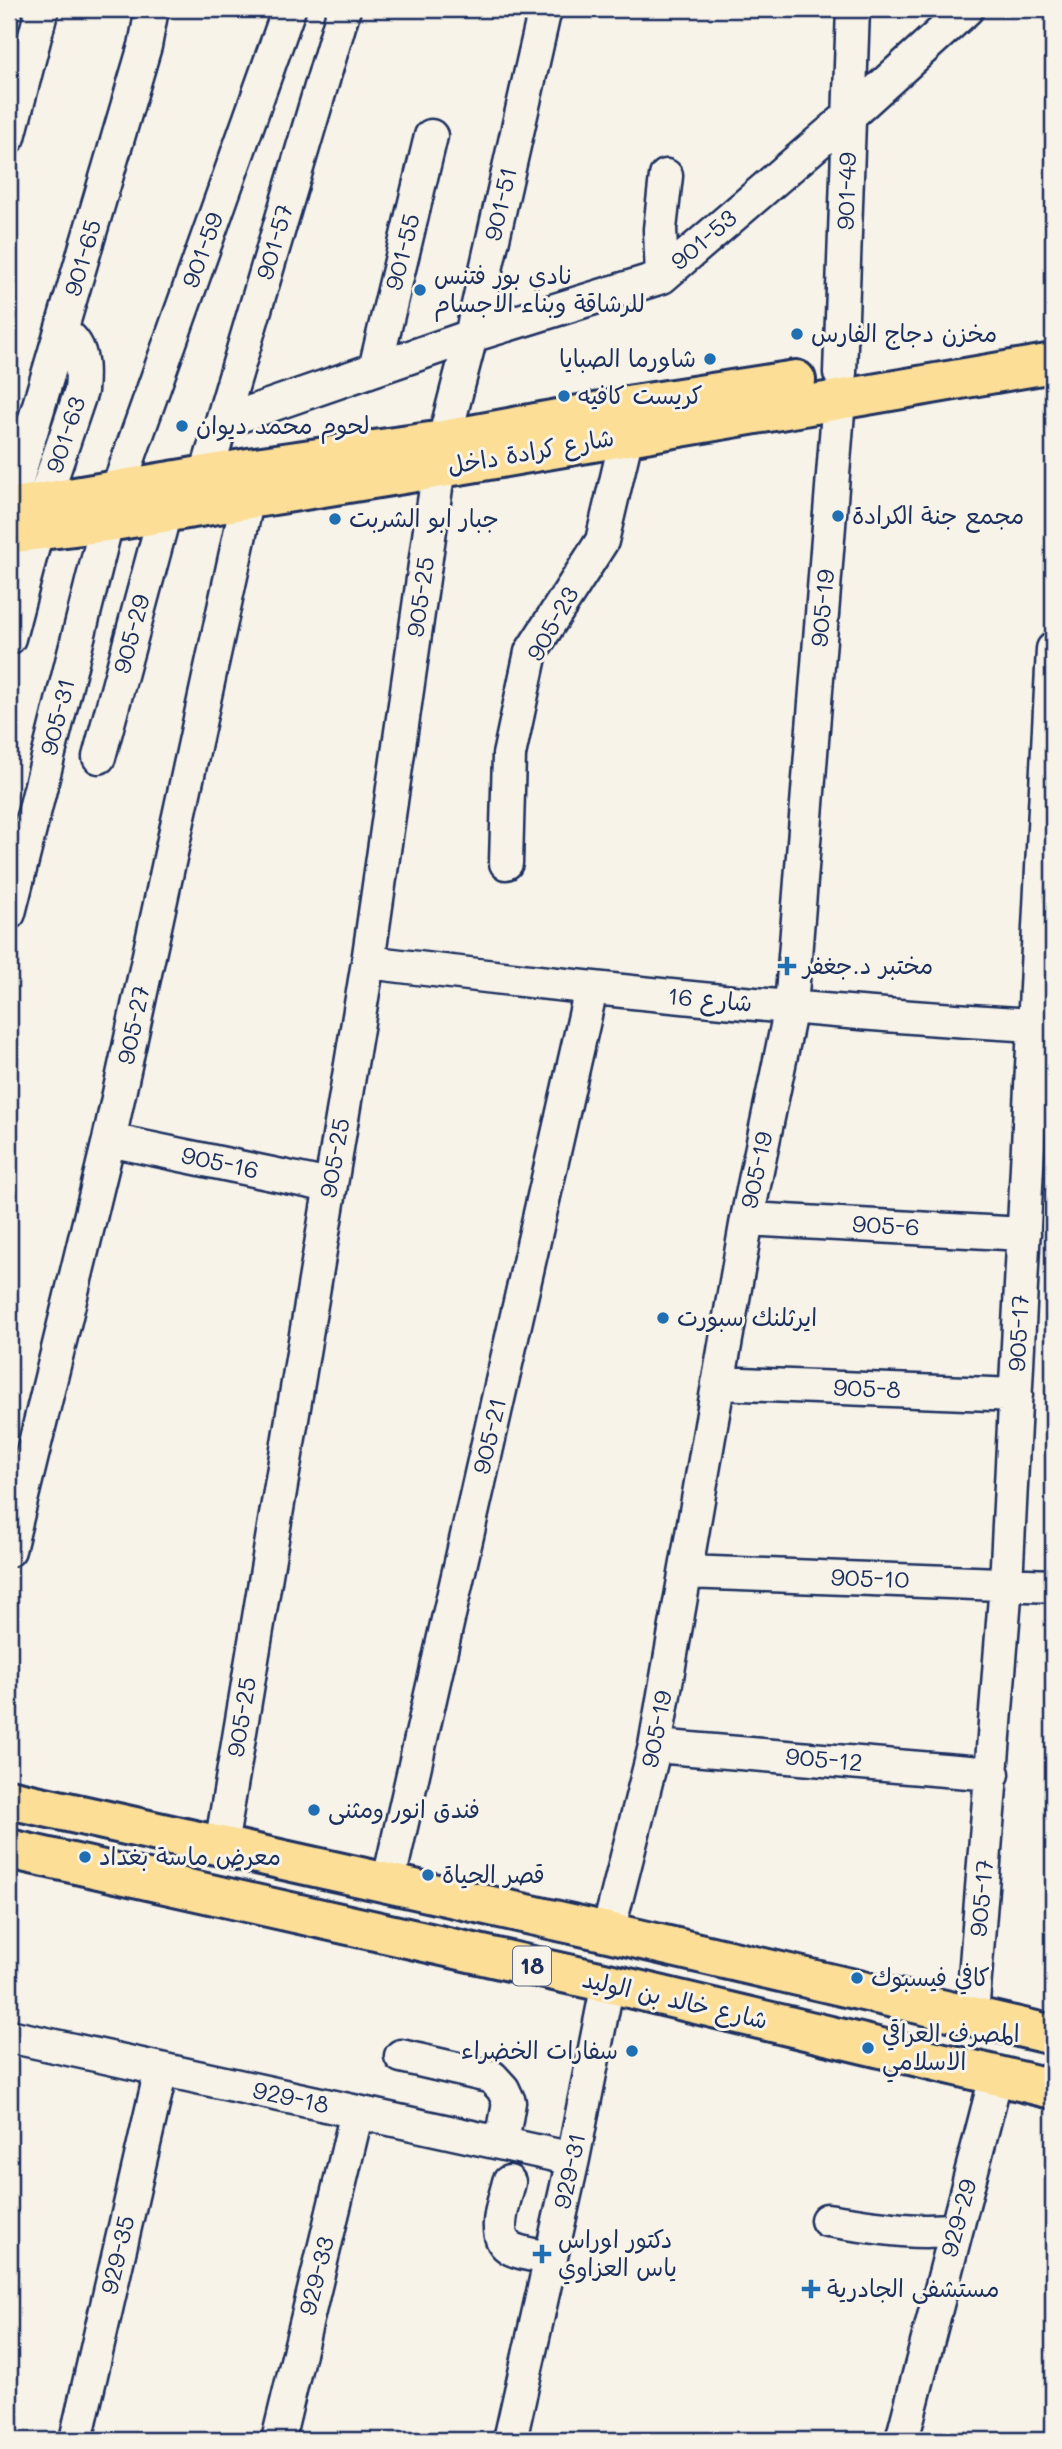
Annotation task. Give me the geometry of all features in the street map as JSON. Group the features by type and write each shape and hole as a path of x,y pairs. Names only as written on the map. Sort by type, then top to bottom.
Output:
{"main road":[{"name":"شارع كرادة داخل","path":"21,516 112,506 206,475 627,436 1053,338"},
{"name":"شارع كرادة داخل","path":"112,506 164,512 248,497 442,454 634,405 1053,363"},
{"name":"شارع خالد بن الوليد","path":"9,1799 608,1932 1053,2035"},
{"name":"شارع خالد بن الوليد","path":"9,1849 608,1983 1053,2089"}],"street":[{"path":"9,137 43,9"},
{"name":"901-65","path":"61,332 145,46 152,9"},
{"name":"901-59","path":"112,506 289,9"},
{"name":"901-57","path":"206,475 344,9"},
{"name":"901-51","path":"442,454 545,9"},
{"name":"901-49","path":"840,386 853,9"},
{"name":"901-53","path":"222,422 471,336 662,277 849,116 967,9"},
{"name":"901-55","path":"375,369 431,136"},
{"path":"662,277 660,229 666,176"},
{"name":"901-63","path":"21,516 78,404 82,378 77,345 61,332"},
{"name":"905-19","path":"608,1932 655,1746 747,1219 791,1007 840,386"},
{"name":"905-23","path":"506,863 509,755 531,652 602,541 627,436"},
{"name":"905-25","path":"221,1846 368,962 442,454"},
{"name":"905-27","path":"11,1532 109,1140 248,497"},
{"name":"905-31","path":"9,913 112,506"},
{"name":"905-29","path":"99,757 164,512"},
{"path":"9,638 21,516"},
{"name":"905-17","path":"972,2015 1006,1584 1024,1234 1045,1025 1053,649"},
{"name":"شارع 16","path":"368,962 591,989 791,1007 1045,1025"},
{"name":"905-21","path":"388,1884 591,989"},
{"name":"905-16","path":"109,1140 330,1186"},
{"name":"905-6","path":"747,1219 1024,1234"},
{"name":"905-8","path":"718,1382 1016,1395"},
{"name":"905-10","path":"686,1572 1053,1586"},
{"name":"905-12","path":"655,1746 993,1774"},
{"name":"929-31","path":"510,2440 573,2159 608,1983"},
{"name":"929-18","path":"9,2036 573,2159"},
{"path":"401,2056 492,2077 503,2089 509,2102 502,2143"},
{"name":"929-35","path":"76,2440 161,2070"},
{"name":"929-29","path":"902,2440 996,2077"},
{"name":"929-33","path":"278,2440 356,2112"},
{"path":"509,2182 499,2229 502,2240 513,2249 551,2258"},
{"path":"827,2220 908,2231 956,2229"}],"place":[{"name":"نادي بور فتنس للرشاقة وبناء الاجسام","path":"420,290"},
{"name":"مخزن دجاج الفارس","path":"797,334"},
{"name":"شاورما الصبايا","path":"710,359"},
{"name":"كريست كافيه","path":"564,396"},
{"name":"لحوم محمد ديوان","path":"182,426"},
{"name":"مجمع جنة الكرادة","path":"838,516"},
{"name":"جبار ابو الشربت","path":"335,519"},
{"name":"مختبر د.جغفر","path":"787,966"},
{"name":"ايرثلنك سبورت","path":"663,1318"},
{"name":"فندق انور ومثنى","path":"314,1810"},
{"name":"معرض ماسة بغداد","path":"85,1857"},
{"name":"قصر الحياة","path":"428,1875"},
{"name":"كافي فيسبوك","path":"857,1978"},
{"name":"المصرف العراقي الاسلامي","path":"868,2048"},
{"name":"سفارات الخضراء","path":"632,2051"},
{"name":"دكتور اوراس ياس العزاوي","path":"542,2254"},
{"name":"مستشفى الجادرية","path":"811,2289"}]}
